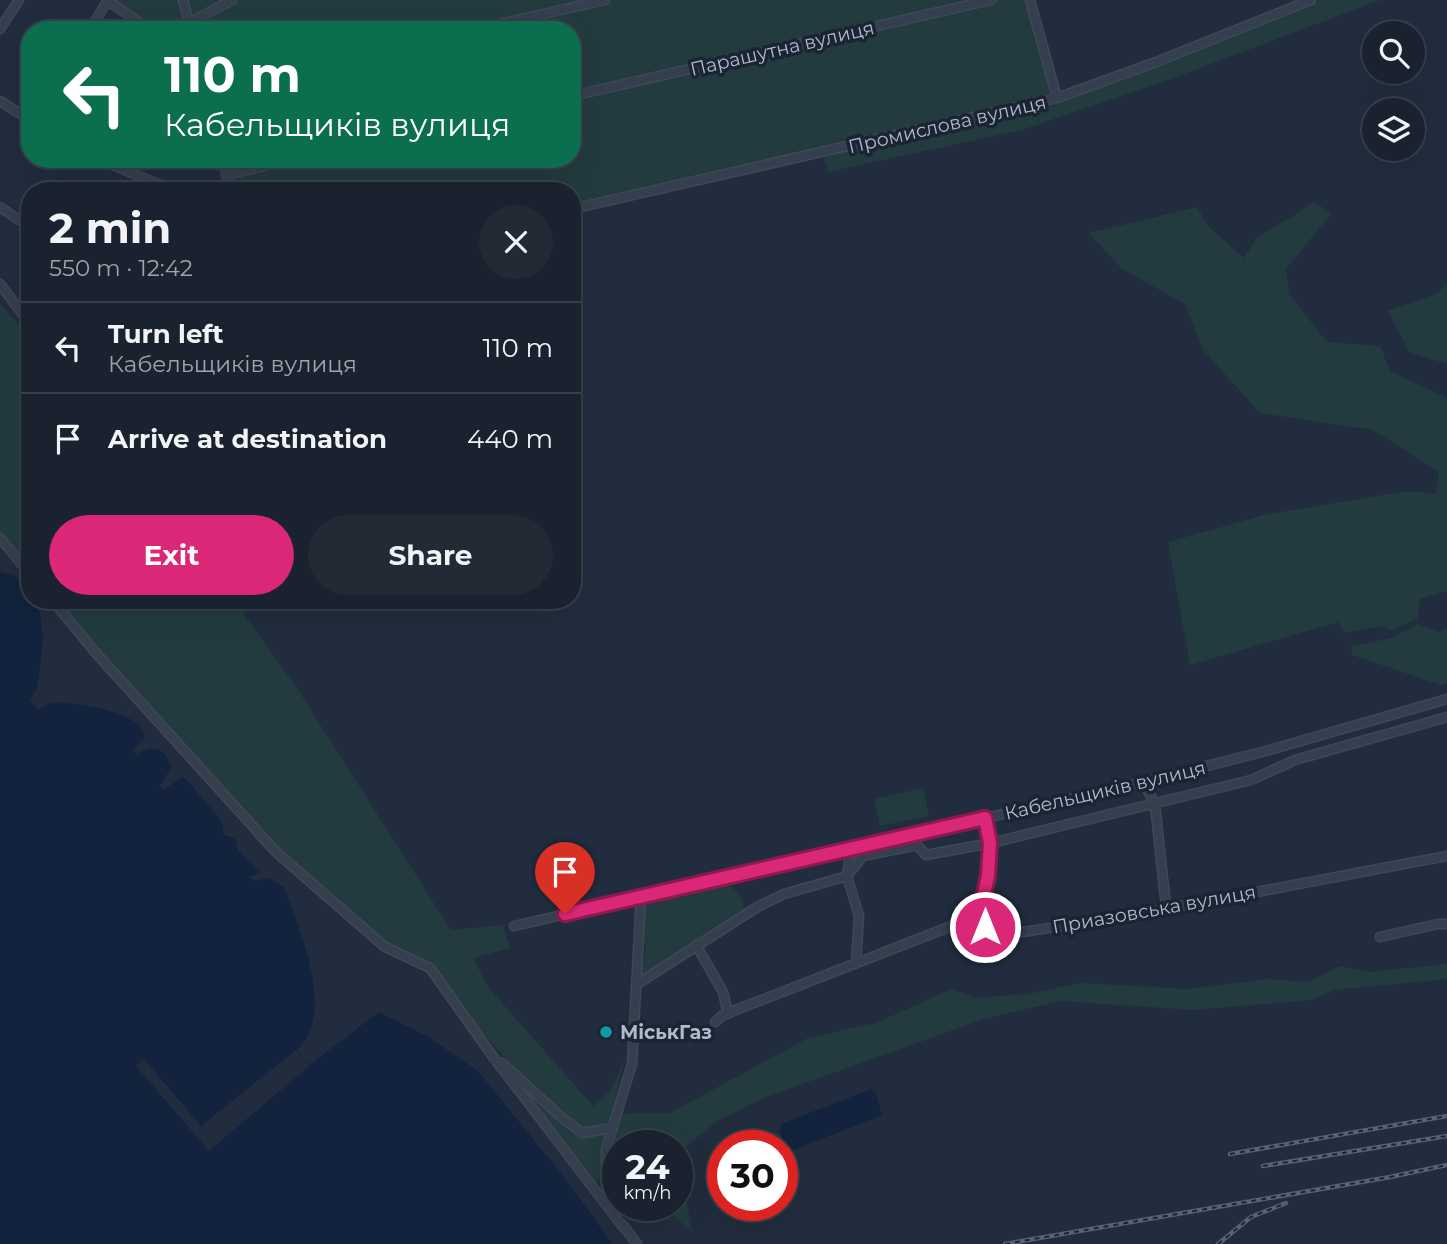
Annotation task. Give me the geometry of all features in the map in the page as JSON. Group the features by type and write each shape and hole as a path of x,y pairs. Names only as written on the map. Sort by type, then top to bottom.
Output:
{"street":[{"path":"0,29 19,0"},
{"path":"95,21 107,0 137,21"},
{"path":"182,0 188,21"},
{"path":"198,21 232,0"},
{"path":"513,21 605,0"},
{"name":"Парашутна вулиця","path":"581,94 991,0"},
{"path":"1030,0 1058,98"},
{"path":"1282,0 1286,9"},
{"name":"Промислова вулиця","path":"581,207 1058,98 1311,0"},
{"path":"0,101 21,114"},
{"path":"120,168 154,182"},
{"path":"225,168 228,182"},
{"path":"226,175 256,168"},
{"path":"0,207 19,220"},
{"path":"0,284 21,312"},
{"path":"0,538 21,563"},
{"path":"59,609 276,852 385,947 430,968 494,1058 637,1244"},
{"name":"Кабельщиків вулиця","path":"514,926 1143,782 1266,751 1447,699"},
{"name":"Кабельщиків вулиця","path":"636,984 759,906 784,894 847,876 863,856 916,845 926,855 990,843 1155,804 1251,780 1295,760 1447,717"},
{"path":"1143,782 1155,804 1166,907"},
{"path":"715,1022 723,1015 967,920 983,911 990,843 985,818"},
{"path":"851,849 847,876 859,916 856,963"},
{"name":"Приазовська вулиця","path":"983,911 985,927 995,936 1096,922 1447,856"},
{"path":"624,1228 606,1185 606,1149 632,1064 640,896"},
{"path":"1380,937 1438,923 1447,924"},
{"path":"696,945 723,992 728,1014"},
{"path":"494,1058 582,1133 611,1128"}],"green space":[{"path":"108,0 1027,0 1053,94 581,203 581,182 228,182 225,168 581,168 581,21 137,21"},
{"path":"1320,0 1380,0 1163,82 1021,130 828,172 823,156 1059,101"},
{"path":"1314,201 1331,214 1286,269 1289,294 1327,342 1380,346 1390,371 1447,398 1447,593 1445,591 1420,599 1417,619 1391,630 1380,626 1344,633 1338,622 1190,665 1168,542 1268,514 1407,491 1436,494 1439,472 1373,430 1260,413 1204,351 1185,304 1122,269 1089,233 1197,207 1209,227 1244,258 1258,236"},
{"path":"1447,283 1447,364 1409,352 1388,311 1437,294"},
{"path":"0,303 21,327 21,557 0,532"},
{"path":"65,609 240,609 298,690 451,930 503,925 510,948 473,958 488,987 593,1106 609,1091 625,1056 610,1120 604,1126 583,1129 557,1110 512,1066 471,1019 430,965 388,945 277,851"},
{"path":"1418,624 1439,632 1447,628 1447,683 1441,685 1352,655 1351,647 1391,638"},
{"path":"923,788 929,816 880,826 874,799"},
{"path":"715,884 737,891 742,900 744,914 641,977 646,946 643,942 643,906 647,899"},
{"path":"1447,964 1447,979 1334,990 1310,1000 1194,1010 1060,1001 981,1020 763,1098 717,1121 693,1141 693,1130 615,1130 619,1114 670,1113 808,1038 876,1023 952,989 976,998 1029,994 1080,983 1188,989 1270,979 1308,982 1341,966 1368,972"},
{"path":"518,1083 578,1134 586,1136 602,1133 602,1178 596,1182"},
{"path":"679,1221 690,1221 692,1232"}],"water":[{"path":"0,572 17,577 21,583 21,609 37,609 40,613 43,639 40,668 37,688 30,700 38,710 50,703 73,704 100,708 135,722 145,738 133,749 136,754 158,749 172,767 159,786 164,790 182,777 188,781 220,818 223,835 235,838 238,851 261,872 250,877 254,881 269,878 285,888 305,948 314,993 314,1014 309,1034 297,1050 309,1065 379,1012 427,1036 478,1071 572,1187 612,1244 0,1244"},
{"path":"871,1089 876,1094 882,1116 798,1148 798,1130 780,1130 781,1124"}],"pier":[{"path":"296,1050 309,1066 209,1151 136,1066 144,1059 201,1126"}],"railway":[{"path":"1230,1154 1447,1116"},
{"path":"1263,1166 1447,1136"},
{"path":"1005,1244 1447,1165"},
{"path":"1218,1244 1251,1217 1286,1203"}],"place":[{"name":"МіськГаз","path":"606,1032"}],"route":[{"path":"565,914 985,818 990,843 988,876 982,902 985,927"}]}
